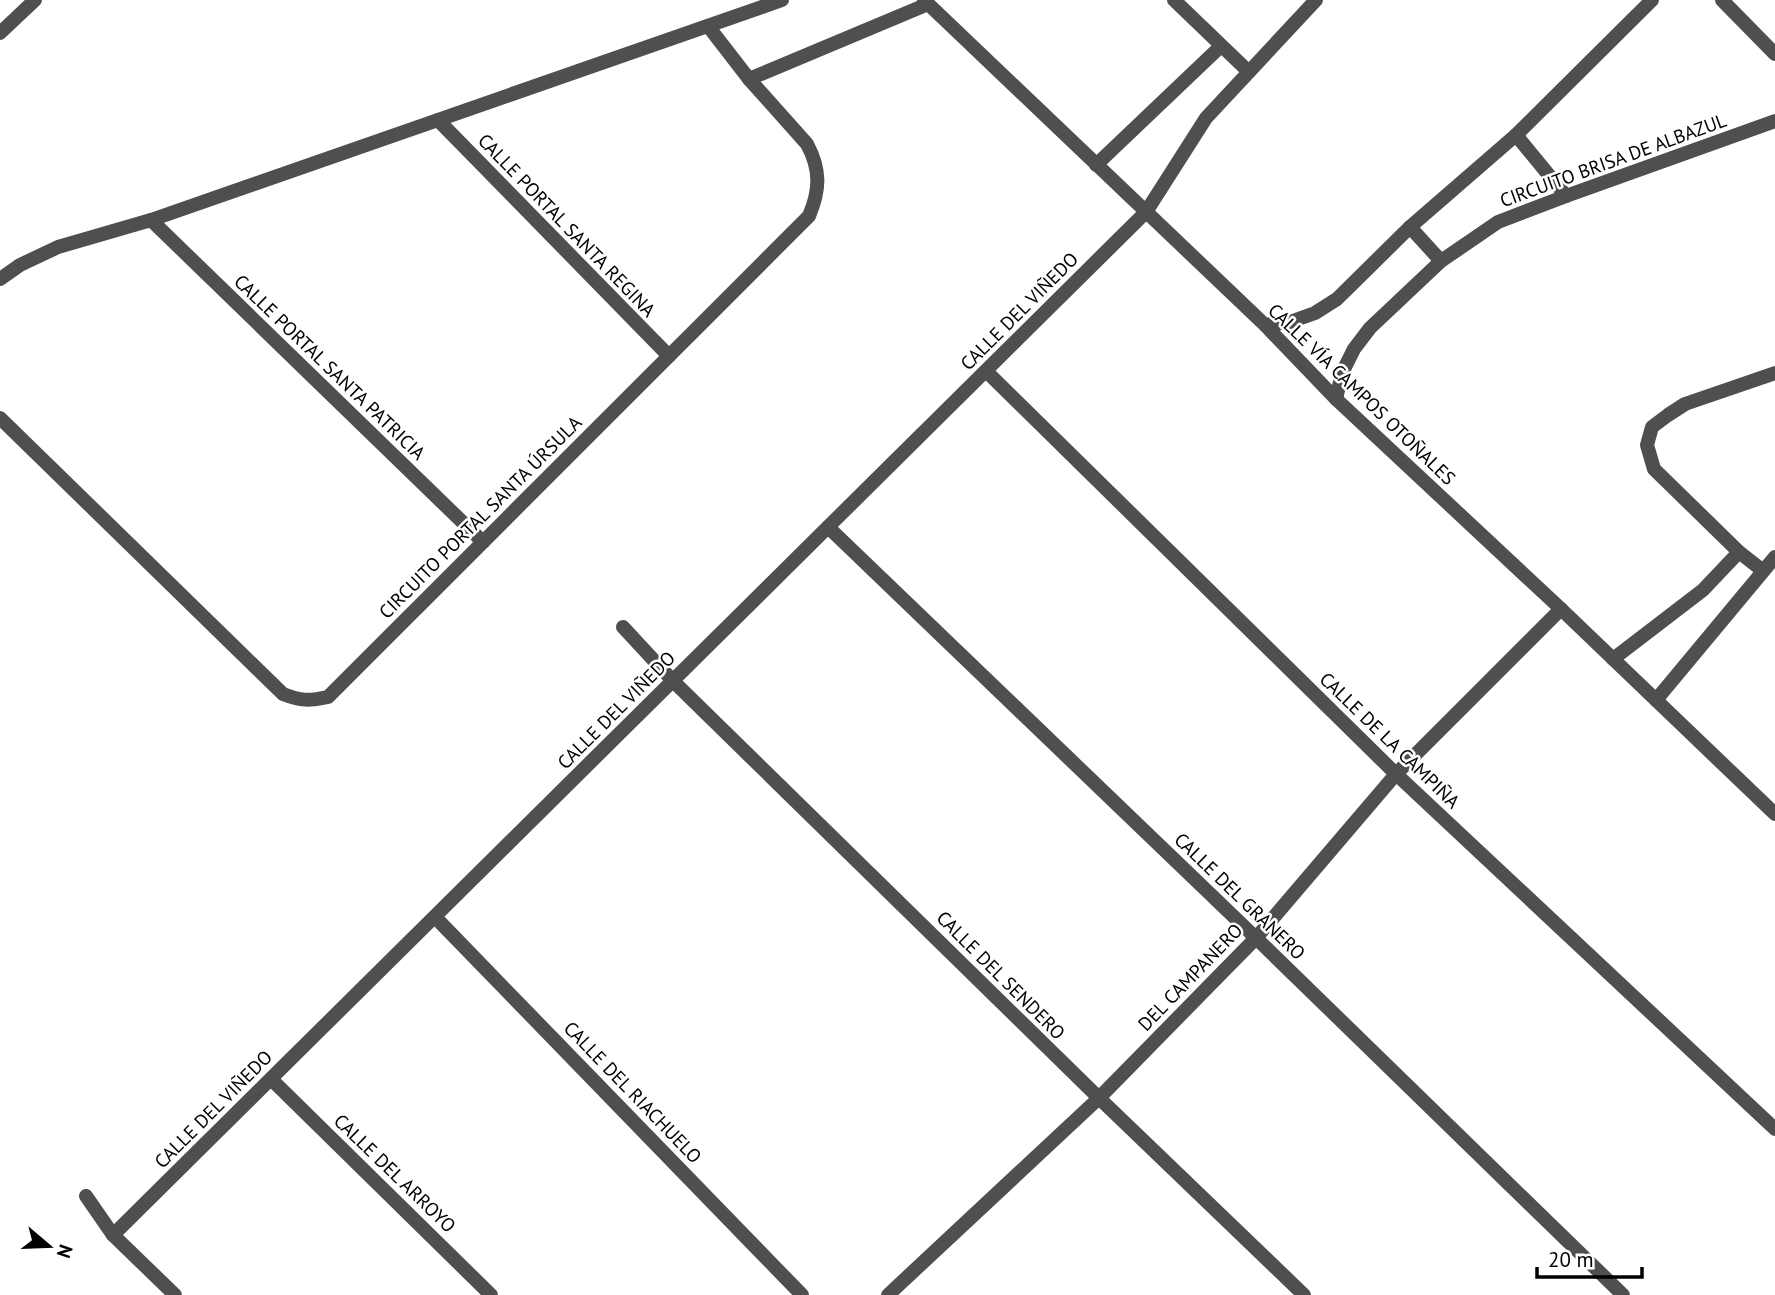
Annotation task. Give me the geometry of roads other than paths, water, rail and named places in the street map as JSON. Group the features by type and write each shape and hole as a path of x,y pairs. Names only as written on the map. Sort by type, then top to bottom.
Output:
{"street":[{"path":"0,32 35,0"},
{"path":"0,279 20,265 58,247 151,220 782,0"},
{"path":"1174,0 1249,72"},
{"name":"CALLE DEL VIÑEDO","path":"113,1235 1146,212 1206,118 1315,0"},
{"name":"CIRCUITO BRISA DE ALBAZUL","path":"1265,325 1290,322 1315,313 1337,299 1410,228 1516,135 1652,0"},
{"path":"1722,0 1775,54"},
{"path":"749,79 926,2"},
{"name":"CALLE VÍA CAMPOS OTOÑALES","path":"926,2 1265,325 1336,399 1775,814"},
{"name":"CIRCUITO PORTAL SANTA ÚRSULA","path":"0,418 282,694 309,701 328,697 809,216 817,197 818,173 814,157 807,144 749,79 708,26"},
{"path":"1096,165 1221,46"},
{"name":"CALLE PORTAL SANTA REGINA","path":"438,120 669,356"},
{"name":"CIRCUITO BRISA DE ALBAZUL","path":"1336,399 1342,373 1354,349 1370,328 1441,261 1497,222 1775,121"},
{"path":"1516,135 1566,195"},
{"name":"CALLE PORTAL SANTA PATRICIA","path":"151,220 483,542"},
{"path":"1410,228 1441,261"},
{"name":"CALLE DE LA CAMPIÑA","path":"986,371 1396,774 1775,1129"},
{"path":"1762,570 1739,552 1654,469 1647,445 1652,427 1685,404 1775,373"},
{"name":"CALLE DEL GRANERO","path":"828,527 1623,1295"},
{"path":"1614,659 1703,590 1739,552"},
{"path":"1656,700 1775,557"},
{"name":"DEL CAMPANERO","path":"888,1295 1099,1098 1256,938 1396,774 1561,609"},
{"name":"CALLE DEL SENDERO","path":"623,627 673,681 1304,1295"},
{"name":"CALLE DEL RIACHUELO","path":"435,916 802,1295"},
{"name":"CALLE DEL ARROYO","path":"271,1079 491,1295"},
{"path":"86,1196 113,1235 174,1295"}]}
